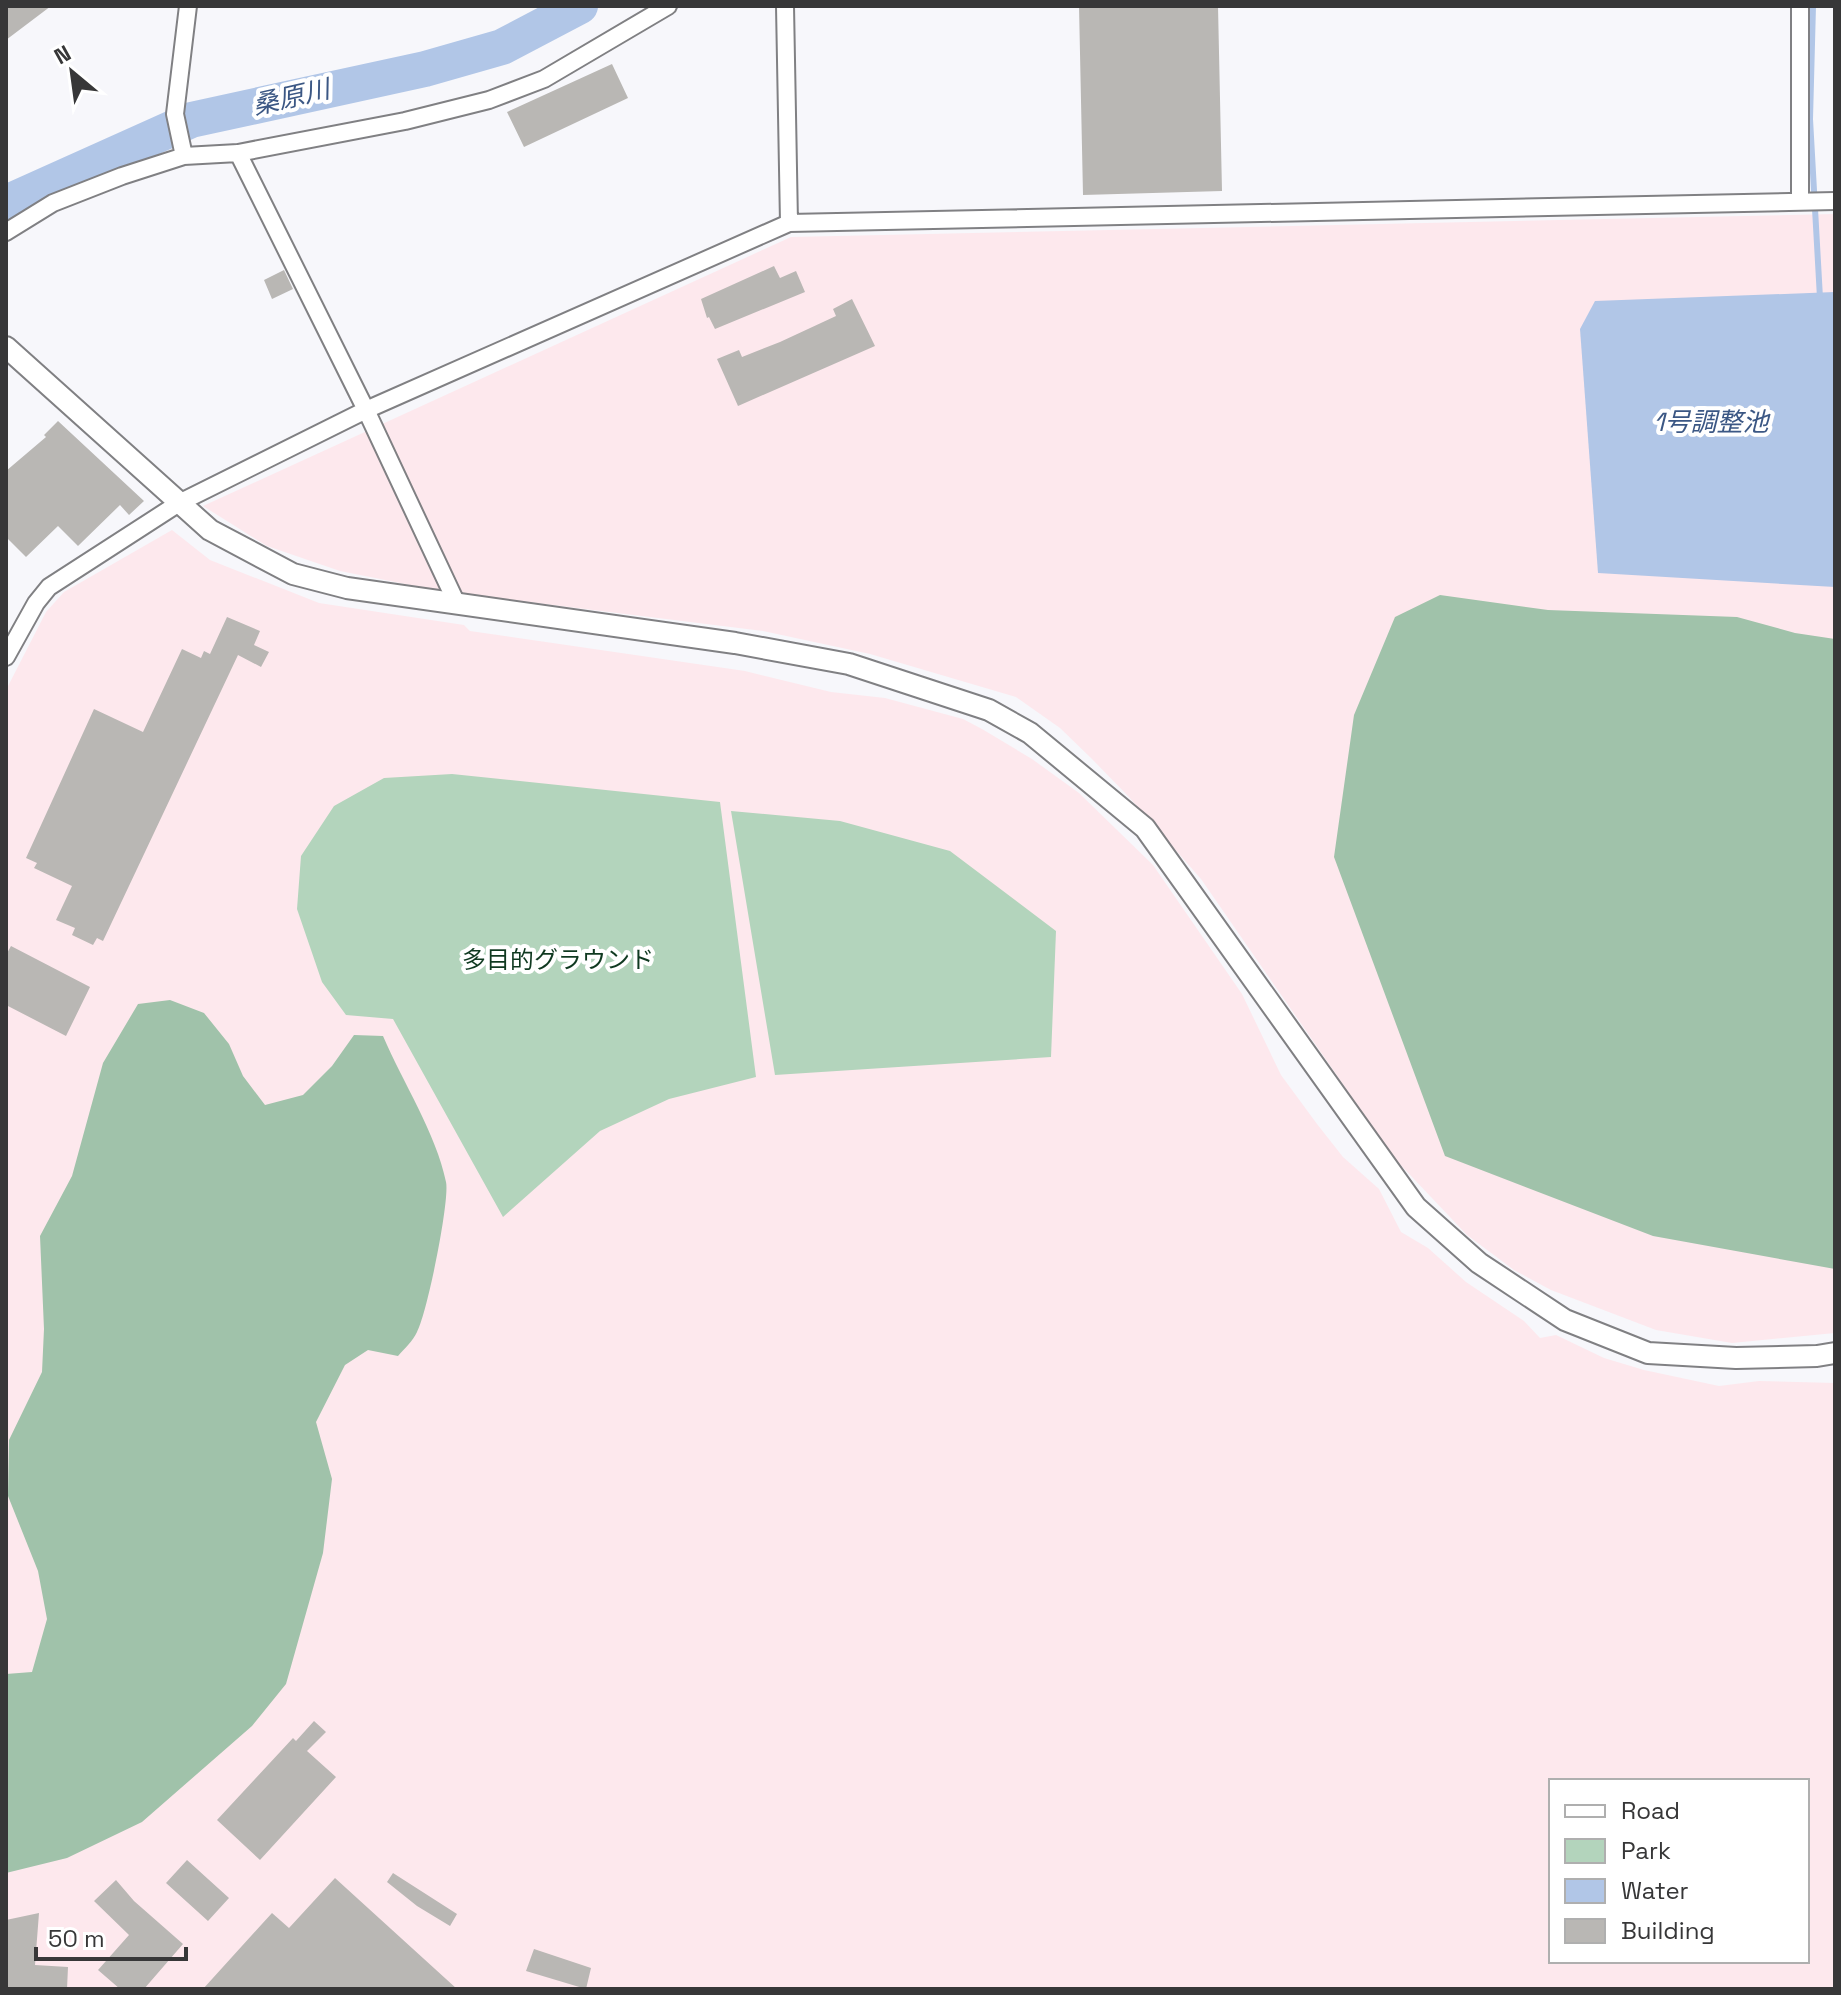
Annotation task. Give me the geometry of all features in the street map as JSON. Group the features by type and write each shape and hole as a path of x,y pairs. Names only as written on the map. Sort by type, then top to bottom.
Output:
{"street":[{"path":"184,156 175,114 188,6"},
{"path":"6,232 53,203 184,156 238,153 405,121 489,100 544,79 668,6"},
{"path":"785,6 789,223"},
{"path":"1800,6 1800,201"},
{"path":"238,153 366,410 457,604"},
{"path":"6,657 36,603 49,587 179,503 366,410 789,223 1834,201"},
{"path":"6,347 210,530 293,574 347,588 735,643 849,664 989,710 1030,733 1145,828 1416,1207 1479,1263 1565,1320 1648,1353 1736,1358 1835,1353"}],"shaded area":[{"path":"1835,214 1835,1333 1732,1343 1656,1330 1551,1290 1514,1270 1467,1235 1394,1158 1201,879 1091,758 1060,728 1016,697 870,654 763,631 440,591 340,571 267,546 203,506 791,237"},
{"path":"172,530 210,560 319,603 464,625 470,631 745,671 831,692 885,698 963,719 1032,759 1079,793 1153,865 1242,994 1281,1075 1343,1157 1379,1189 1401,1232 1428,1248 1466,1282 1524,1321 1540,1338 1556,1335 1604,1358 1719,1386 1759,1381 1835,1383 1835,1989 6,1989 6,690 46,612 64,592"}],"green space":[{"path":"1440,595 1548,610 1737,617 1795,633 1835,639 1835,1269 1653,1236 1445,1156 1334,857 1354,715 1395,617"},
{"name":"多目的グラウンド","path":"452,774 720,802 756,1077 669,1099 600,1131 503,1217 393,1019 346,1015 322,982 297,909 301,856 334,806 384,778"},
{"path":"731,811 840,821 950,851 1056,931 1051,1057 775,1075"},
{"path":"170,1000 204,1013 229,1044 243,1076 265,1105 303,1095 332,1066 354,1035 383,1036 435,1145 446,1182 437,1257 426,1304 413,1339 398,1356 368,1350 345,1365 316,1422 332,1479 323,1553 286,1684 252,1726 142,1822 67,1858 6,1873 6,1674 32,1672 47,1619 38,1571 8,1496 9,1440 42,1372 44,1329 40,1236 72,1176 103,1063 138,1004"}],"water":[{"name":"1号調整池","path":"1835,292 1835,587 1598,573 1580,329 1595,301"}],"building":[{"path":"6,6 51,6 6,40"},
{"path":"1079,6 1218,6 1222,191 1083,195"},
{"path":"612,64 628,98 524,147 507,112"},
{"path":"774,266 780,278 796,271 805,292 715,329 707,318 701,299"},
{"path":"284,270 293,289 272,299 264,280"},
{"path":"852,299 875,346 738,406 717,359 739,350 742,357 780,342 836,316 833,309"},
{"path":"58,421 144,501 129,515 120,505 78,546 58,526 26,557 6,537 6,471 46,437 44,435"},
{"path":"227,617 260,631 254,645 269,652 261,667 238,655 103,941 97,938 93,945 72,935 75,928 56,920 72,886 34,868 37,863 26,858 94,709 143,732 182,649 201,658 204,651 210,654"},
{"path":"11,946 90,987 66,1036 6,1005 6,955"},
{"path":"314,1721 326,1732 307,1751 336,1777 260,1860 217,1820 293,1738 296,1741"},
{"path":"187,1860 229,1898 208,1921 166,1883"},
{"path":"393,1873 457,1914 450,1926 417,1906 387,1882"},
{"path":"335,1878 457,1989 203,1989 272,1913 289,1928"},
{"path":"116,1880 134,1901 183,1944 144,1989 120,1989 98,1970 129,1935 94,1901"},
{"path":"39,1913 35,1965 68,1967 67,1989 6,1989 6,1920"},
{"path":"534,1949 591,1968 586,1989 526,1971"}],"waterway":[{"name":"桑原川","path":"6,203 191,120 425,69 502,47 580,6"},
{"path":"1813,6 1810,119 1820,298"}]}
